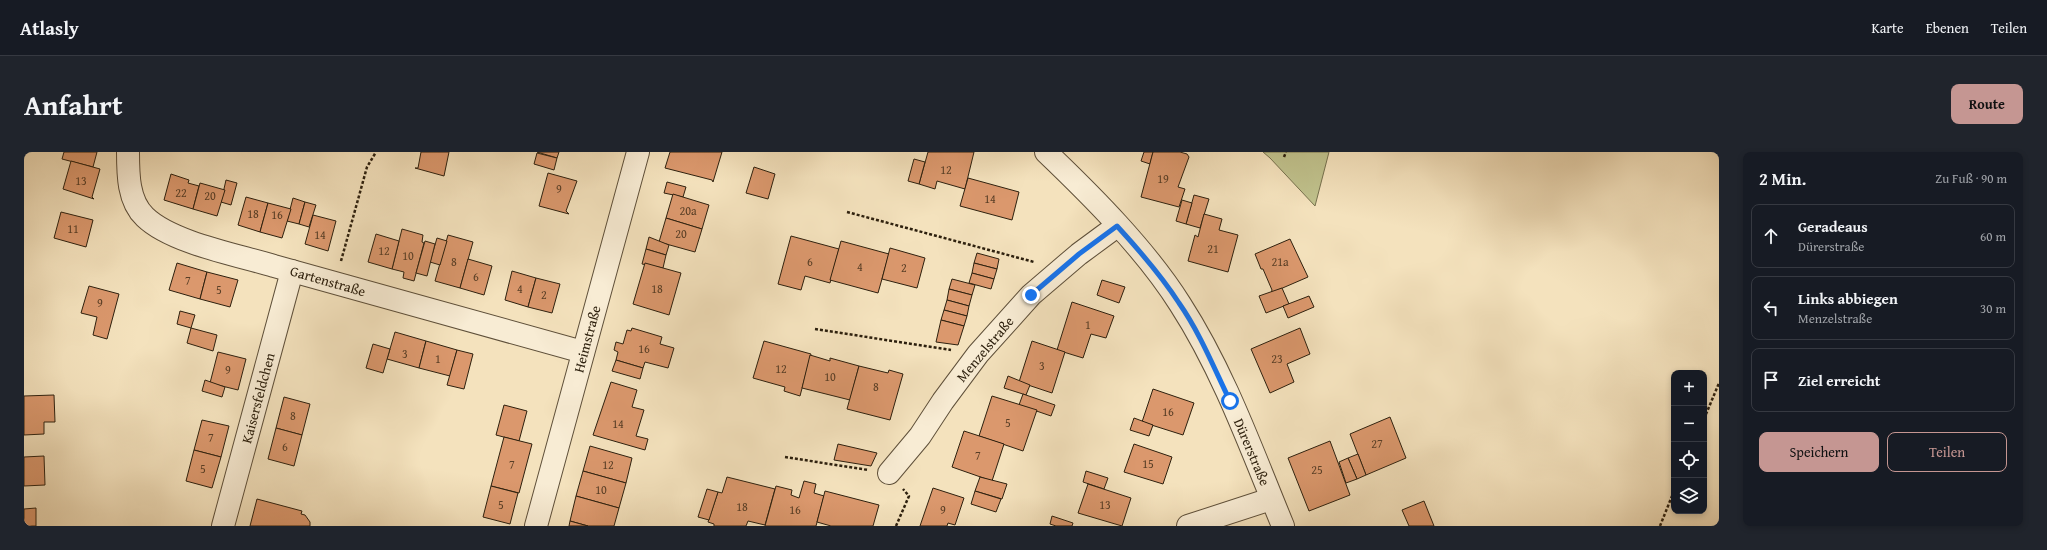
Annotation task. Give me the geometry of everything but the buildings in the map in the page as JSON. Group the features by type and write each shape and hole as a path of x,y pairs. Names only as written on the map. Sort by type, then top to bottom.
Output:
{"street":[{"name":"Gartenstraße","path":"128,152 128,176 134,200 144,217 159,228 185,240 583,352"},
{"name":"Heimstraße","path":"536,526 638,152"},
{"name":"Dürerstraße","path":"1046,152 1075,180 1148,260 1180,303 1205,348 1230,401 1283,526"},
{"name":"Menzelstraße","path":"889,473 920,436 943,401 978,354 1031,295 1061,269 1117,226"},
{"name":"Kaisersfeldchen","path":"223,526 292,271"},
{"path":"1188,526 1271,498"}],"path":[{"path":"335,283 367,167 376,152"},
{"path":"1284,157 1286,152"},
{"path":"847,212 1061,269"},
{"path":"815,329 978,354"},
{"path":"1707,412 1719,383"},
{"path":"785,457 889,473 909,496 896,526"},
{"path":"1660,526 1671,498"}],"green space":[{"path":"1263,152 1329,152 1315,206 1270,158"}],"route":[{"path":"1031,295 1079,254 1117,226 1148,260 1180,303 1205,348 1230,401"}]}
